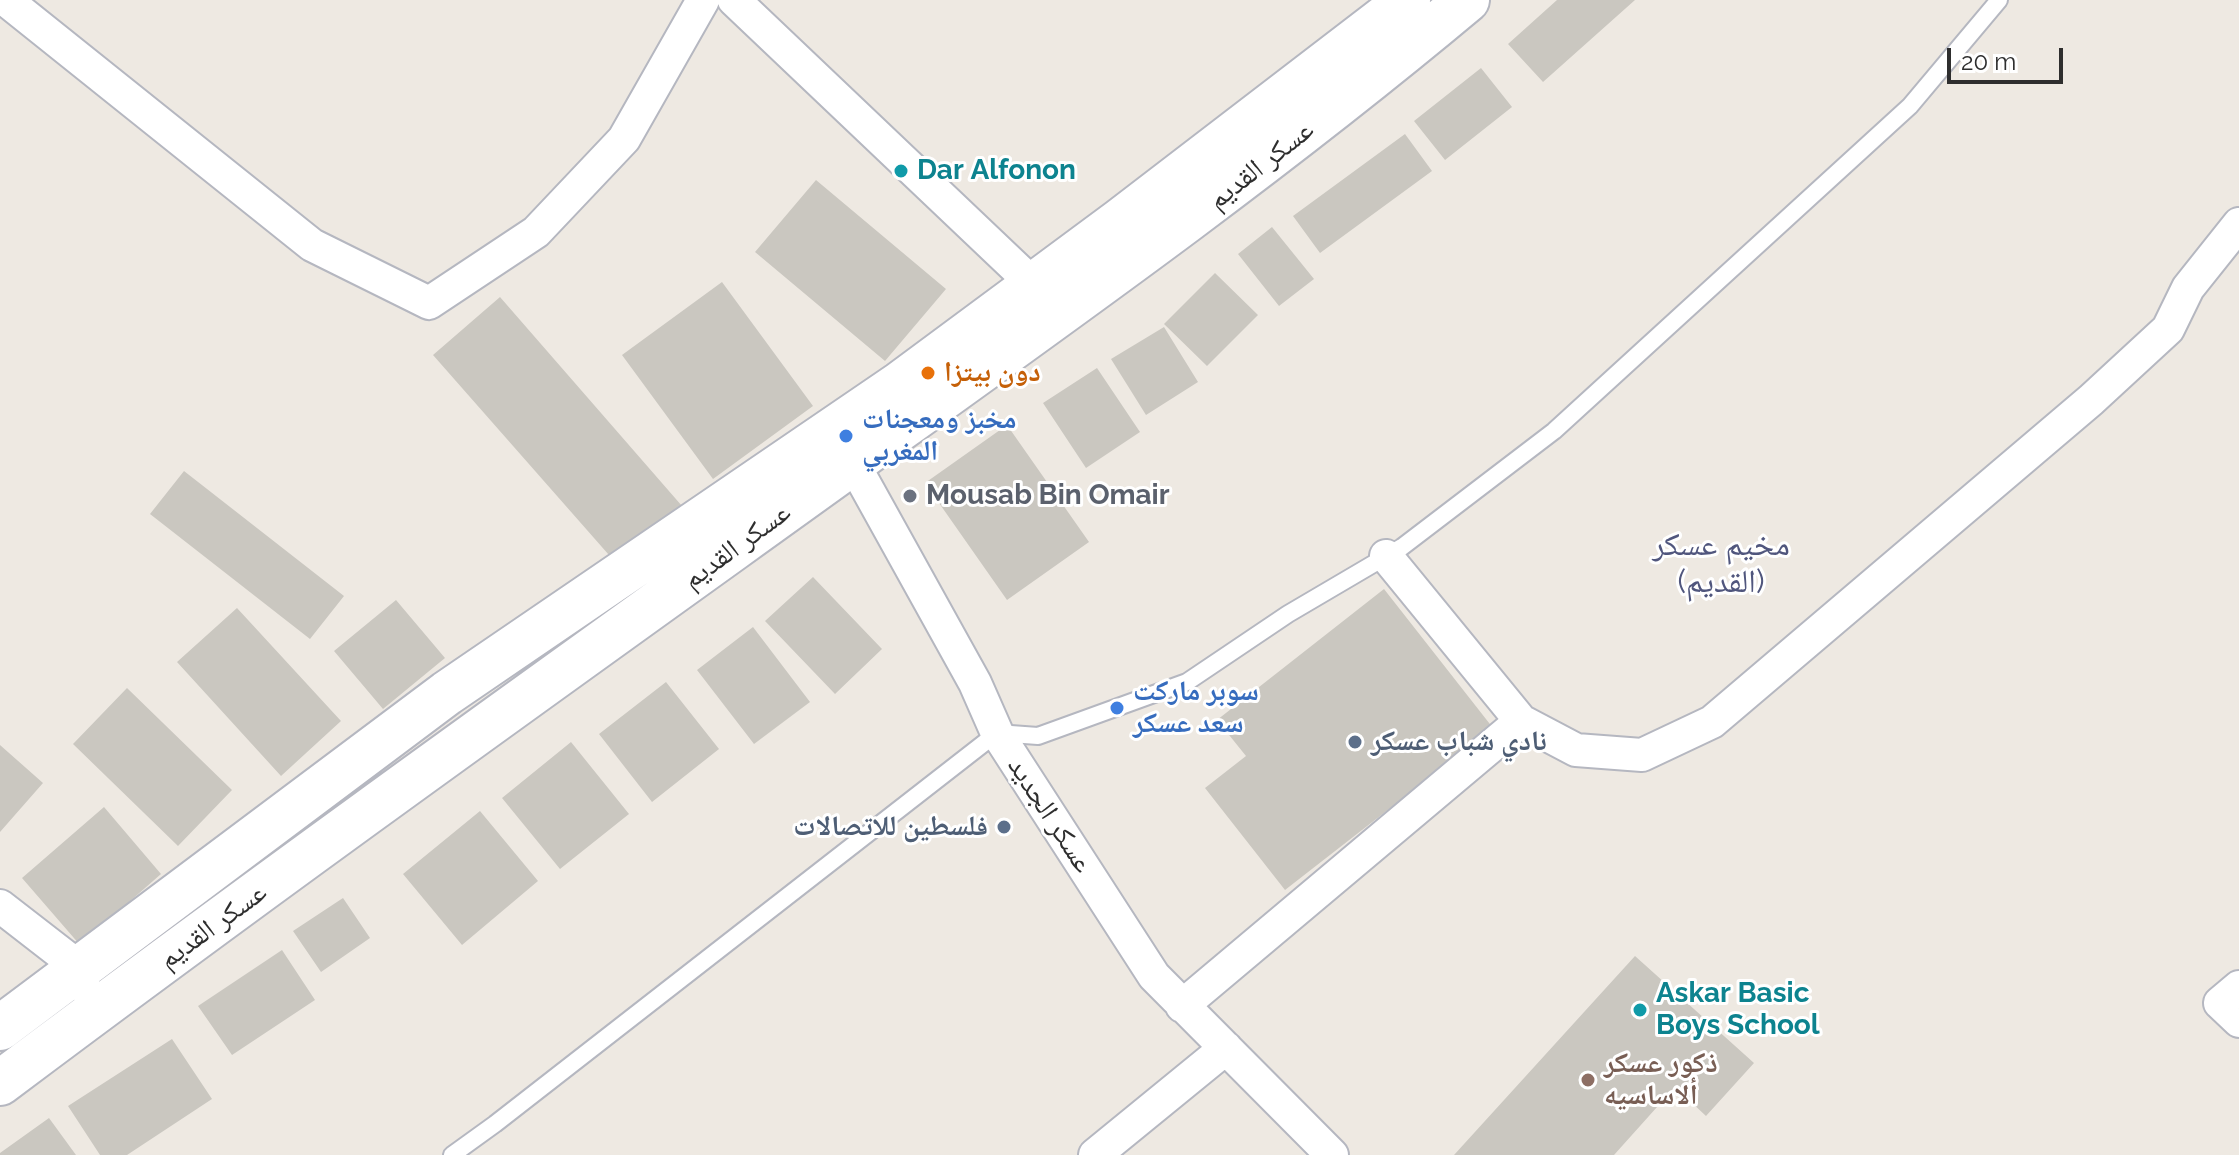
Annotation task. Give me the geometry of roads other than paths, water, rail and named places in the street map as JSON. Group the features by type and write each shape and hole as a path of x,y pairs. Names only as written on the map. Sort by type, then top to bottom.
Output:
{"street":[{"path":"6,0 312,245 429,303 536,232 624,139 703,0"},
{"path":"734,0 1034,285"},
{"name":"عسكر القديم","path":"0,1083 844,445 900,384 1408,0"},
{"name":"عسكر القديم","path":"0,1028 447,693 844,445 1194,217 1374,78 1467,0"},
{"path":"1386,556 1521,721 1576,750 1642,755 1712,722 2091,400 2168,329 2188,288 2239,224"},
{"name":"عسكر الجديد","path":"844,445 975,683 997,733 1154,976 1332,1155"},
{"path":"1182,1006 1521,721"},
{"path":"0,906 80,968 91,1014"},
{"path":"2239,987 2220,1003 2239,1021"},
{"path":"1095,1155 1226,1048"}],"lane":[{"path":"452,1155 997,733 1038,736 1187,682 1288,614 1402,547 1554,431 1910,106 1999,0"}],"place":[{"name":"Dar Alfonon","path":"901,171"},
{"name":"دون بيتزا","path":"928,373"},
{"name":"مخبز ومعجنات المغربي","path":"846,436"},
{"name":"Mousab Bin Omair","path":"910,496"},
{"name":"سوبر ماركت سعد عسكر","path":"1117,708"},
{"name":"نادي شباب عسكر","path":"1355,742"},
{"name":"فلسطين للاتصالات","path":"1004,827"},
{"name":"Askar Basic Boys School","path":"1640,1010"},
{"name":"ذكور عسكر ألاساسيه","path":"1588,1080"}],"district":[{"name":"مخيم عسكر (القديم)","path":"1721,564"}]}
